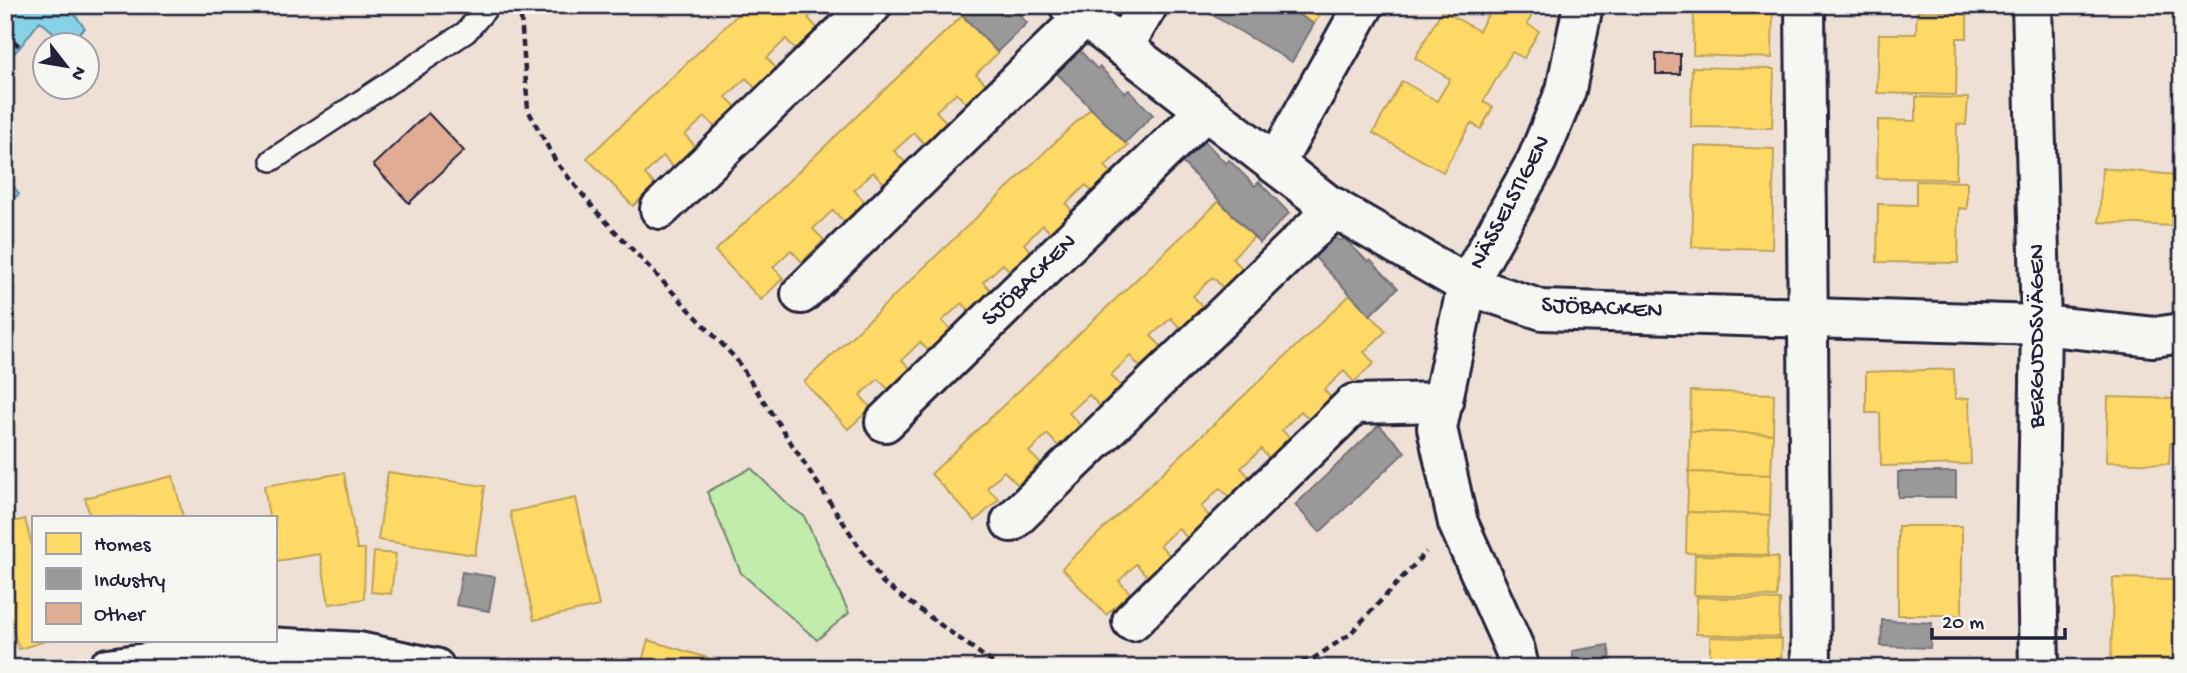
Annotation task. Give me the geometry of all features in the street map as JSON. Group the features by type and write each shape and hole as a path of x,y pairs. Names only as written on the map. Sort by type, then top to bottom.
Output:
{"street":[{"path":"660,209 872,5"},
{"path":"1124,47 1148,5"},
{"path":"1275,164 1364,5"},
{"name":"NÄSSELSTIGEN","path":"1519,668 1515,650 1458,523 1437,428 1466,285 1537,160 1566,90 1583,5"},
{"path":"1805,5 1810,317 1811,668"},
{"name":"BERGUDDSVÄGEN","path":"2032,5 2040,325 2037,561 2039,668"},
{"name":"SJÖBACKEN","path":"801,294 1076,11 1335,208 1466,285 1542,310 2040,325 2154,337 2182,333"},
{"name":"SJÖBACKEN","path":"885,422 1206,110"},
{"path":"1011,522 1335,208"},
{"path":"1132,621 1354,404 1443,402"},
{"path":"108,668 266,647 359,652 435,668"}],"lane":[{"path":"272,160 466,32 488,5"}],"path":[{"path":"521,5 528,110 556,162 596,211 736,359 883,583 1000,668"},
{"path":"5,33 20,47"},
{"path":"1278,668 1311,660 1349,635 1418,560 1458,523"}],"green space":[{"path":"751,468 788,505 804,516 849,613 817,640 741,573 707,492"}],"water":[{"path":"5,5 67,5 85,28 80,32 53,32 40,21 5,62"},
{"path":"5,174 19,194 5,206"}],"building: Homes":[{"path":"748,5 822,5 808,18 819,30 797,51 786,39 767,58 777,69 756,89 746,78 726,97 737,108 716,128 705,117 685,135 696,147 674,168 663,156 645,174 655,185 633,206 587,158"},
{"path":"1283,5 1326,5 1314,24"},
{"path":"1489,5 1538,5 1527,24 1539,31 1524,58 1512,52 1483,102 1493,107 1481,129 1471,123 1443,172 1373,133 1402,81 1437,101 1450,79 1415,58 1442,10 1479,31 1492,7"},
{"path":"1694,5 1773,5 1772,58 1693,55"},
{"path":"2154,5 2182,5 2182,13 2155,15"},
{"path":"1917,11 1967,12 1967,38 1957,38 1956,95 1877,93 1879,34 1916,34"},
{"path":"962,16 998,53 976,74 987,85 967,104 956,93 936,111 947,123 925,144 914,133 894,151 905,162 884,183 873,172 854,190 865,202 844,222 833,210 813,229 824,240 802,262 791,250 773,267 783,278 761,300 715,251"},
{"path":"1692,67 1774,69 1772,128 1691,127"},
{"path":"1916,97 1968,98 1966,125 1957,124 1956,179 1877,178 1878,120 1916,121"},
{"path":"1091,108 1128,145 1105,166 1116,178 1096,196 1086,185 1066,204 1077,216 1054,237 1043,225 1024,244 1035,255 1013,275 1003,264 983,282 994,294 973,314 962,303 942,321 954,333 931,354 920,342 902,360 913,371 891,392 878,379 860,395 871,408 848,429 804,382"},
{"path":"1695,146 1774,149 1772,249 1692,247"},
{"path":"2102,168 2175,175 2171,226 2099,222"},
{"path":"1916,181 1967,182 1967,209 1959,208 1958,263 1877,262 1878,204 1916,205"},
{"path":"1219,201 1254,237 1232,258 1243,269 1223,288 1213,277 1193,296 1204,308 1181,329 1171,318 1151,336 1162,347 1140,367 1130,356 1111,375 1121,386 1100,406 1089,395 1069,413 1080,425 1058,446 1047,434 1029,452 1040,463 1018,485 1004,471 987,488 999,499 975,521 931,474"},
{"path":"1351,294 1386,331 1364,352 1374,363 1354,382 1344,371 1324,390 1335,402 1312,423 1301,411 1282,430 1293,441 1271,461 1261,449 1241,468 1252,480 1232,500 1220,488 1201,507 1212,519 1189,540 1178,528 1160,545 1171,557 1149,578 1136,564 1119,581 1130,593 1106,615 1062,568"},
{"path":"1954,369 1955,399 1969,398 1971,464 1881,466 1880,413 1866,413 1866,372"},
{"path":"1691,391 1774,394 1773,434 1690,431"},
{"path":"2108,397 2182,399 2182,444 2170,443 2169,464 2106,462"},
{"path":"1690,431 1773,434 1771,475 1689,472"},
{"path":"388,472 485,486 475,555 378,540"},
{"path":"1689,472 1771,475 1770,515 1687,512"},
{"path":"344,473 357,549 365,549 364,599 329,604 320,554 276,561 276,516 269,516 264,486"},
{"path":"173,476 183,516 90,516 85,498"},
{"path":"576,498 599,606 534,620 510,512"},
{"path":"1687,512 1770,515 1768,555 1686,553"},
{"path":"25,519 32,546 32,642 42,642 19,649 5,606 5,524"},
{"path":"1898,526 1962,526 1962,615 1898,615"},
{"path":"374,552 396,554 391,594 371,592"},
{"path":"1695,555 1778,557 1777,597 1694,595"},
{"path":"2113,578 2182,579 2182,668 2111,668"},
{"path":"1697,597 1780,600 1779,637 1696,634"},
{"path":"1710,637 1782,639 1781,668 1710,668"},
{"path":"648,640 708,658 705,668 640,668"}],"building: Industry":[{"path":"953,5 1011,5 1027,23 997,52"},
{"path":"1205,5 1283,5 1314,24 1292,62 1202,9"},
{"path":"1070,40 1097,69 1100,67 1125,93 1129,90 1153,115 1125,143 1046,62"},
{"path":"1199,135 1226,164 1229,160 1255,186 1259,182 1289,213 1260,243 1177,157"},
{"path":"2179,144 2182,144 2182,175 2178,175"},
{"path":"1327,228 1340,241 1344,238 1398,288 1370,315 1306,248"},
{"path":"1379,425 1405,452 1320,532 1295,505"},
{"path":"1898,472 1956,472 1956,497 1898,497"},
{"path":"462,572 495,577 489,611 456,605"},
{"path":"1882,620 1932,623 1930,648 1881,646"},
{"path":"1608,645 1612,668 1575,668 1572,651"},
{"path":"1493,660 1494,668 1458,668"}],"building: Other":[{"path":"1656,54 1680,54 1680,74 1656,74"},
{"path":"428,113 464,151 409,203 373,165"}]}
